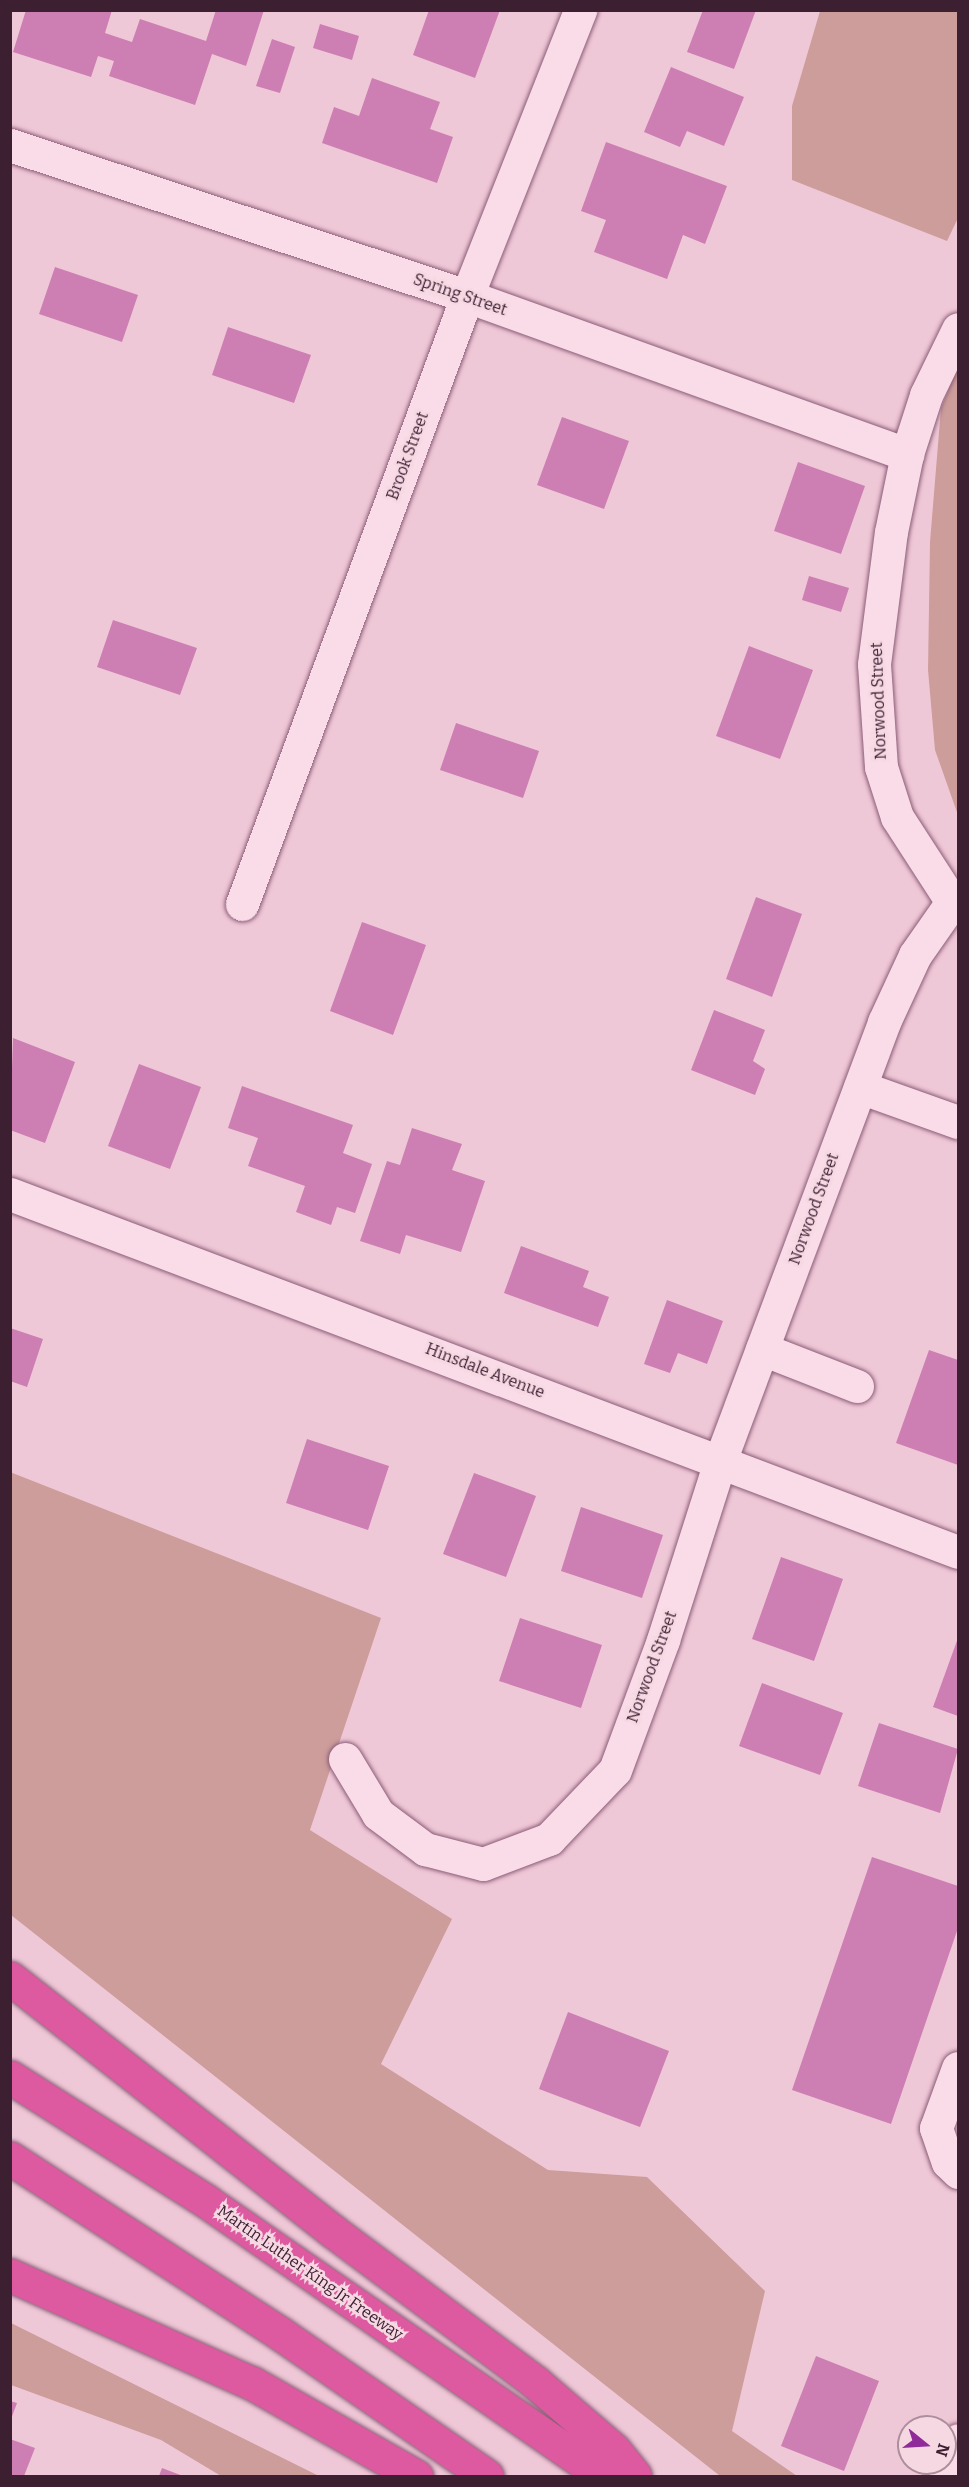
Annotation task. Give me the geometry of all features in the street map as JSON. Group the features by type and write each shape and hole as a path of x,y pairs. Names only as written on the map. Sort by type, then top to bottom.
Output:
{"highway":[{"path":"10,1978 334,2232 535,2382 614,2451 635,2476"},
{"name":"Martin Luther King Jr Freeway","path":"10,2076 206,2201 603,2476"},
{"path":"10,2158 281,2334 487,2476"},
{"path":"10,2275 252,2384 416,2476"}],"street":[{"name":"Brook Street","path":"242,904 467,296 580,10"},
{"name":"Spring Street","path":"10,145 467,296 907,454"},
{"name":"Norwood Street","path":"345,1759 378,1814 425,1849 483,1864 549,1839 615,1770 663,1640 720,1461 860,1087 915,955 955,900 897,817 881,767 874,664 879,611 907,454 926,395 958,329"},
{"path":"860,1087 958,1122"},
{"name":"Hinsdale Avenue","path":"10,1194 958,1552"},
{"path":"762,1349 857,1386"},
{"path":"958,2068 936,2128 948,2162 958,2172"},
{"path":"945,2476 958,2440"}],"shaded area":[{"path":"820,11 958,11 958,218 947,241 792,180 792,106"},
{"path":"958,366 958,815 935,750 928,670 930,542 941,408"},
{"path":"10,1472 381,1618 310,1830 452,1919 381,2064 548,2170 647,2177 765,2291 732,2431 797,2476 720,2476 11,1915"},
{"path":"10,2323 319,2476 221,2476 161,2440 11,2385"}],"building":[{"path":"26,10 112,10 105,33 132,42 140,19 206,41 216,10 264,10 246,66 212,54 195,105 109,76 114,61 98,56 91,77 13,52"},
{"path":"429,10 500,10 475,78 413,55"},
{"path":"703,10 756,10 734,69 687,52"},
{"path":"320,24 359,36 352,60 313,48"},
{"path":"272,39 295,47 280,93 256,86"},
{"path":"671,67 744,97 724,146 687,131 680,147 644,132"},
{"path":"372,78 440,102 430,129 453,137 437,183 322,143 334,107 359,116"},
{"path":"606,142 727,186 705,244 683,235 667,279 594,252 606,220 581,211"},
{"path":"55,267 138,295 122,342 39,314"},
{"path":"228,327 311,355 294,403 212,375"},
{"path":"562,417 629,441 604,509 537,485"},
{"path":"798,462 865,486 841,554 774,531"},
{"path":"809,576 849,588 841,612 802,600"},
{"path":"113,620 197,648 180,695 97,667"},
{"path":"749,646 813,670 780,759 716,736"},
{"path":"456,723 539,751 523,798 440,770"},
{"path":"756,897 802,914 772,997 726,979"},
{"path":"362,922 426,945 393,1035 330,1011"},
{"path":"714,1010 765,1030 753,1061 765,1069 755,1095 691,1070"},
{"path":"13,1038 75,1062 45,1143 10,1130"},
{"path":"139,1064 201,1087 170,1169 108,1146"},
{"path":"242,1086 353,1125 343,1153 372,1164 355,1213 337,1207 331,1225 296,1212 305,1186 248,1166 258,1138 228,1128"},
{"path":"412,1128 462,1144 452,1170 485,1181 461,1252 406,1235 400,1254 360,1241 387,1161 400,1165"},
{"path":"521,1246 589,1271 583,1287 609,1297 598,1327 504,1293"},
{"path":"667,1300 723,1321 707,1364 678,1353 670,1373 644,1364"},
{"path":"10,1328 43,1339 27,1387 10,1381"},
{"path":"929,1350 958,1360 958,1465 896,1443"},
{"path":"307,1439 389,1466 368,1530 286,1503"},
{"path":"474,1473 536,1496 506,1577 443,1554"},
{"path":"581,1507 663,1535 642,1598 561,1571"},
{"path":"781,1557 843,1579 814,1661 752,1639"},
{"path":"520,1618 602,1645 581,1708 499,1681"},
{"path":"958,1638 958,1716 933,1707"},
{"path":"762,1683 843,1713 820,1775 739,1746"},
{"path":"879,1723 958,1749 940,1813 858,1786"},
{"path":"872,1857 958,1886 958,1928 891,2124 792,2090"},
{"path":"568,2012 669,2051 640,2127 539,2089"},
{"path":"816,2356 879,2381 844,2471 781,2446"},
{"path":"10,2401 17,2403 11,2419 10,2419"},
{"path":"10,2439 35,2448 24,2476 10,2476"},
{"path":"162,2468 183,2476 159,2476"}]}
